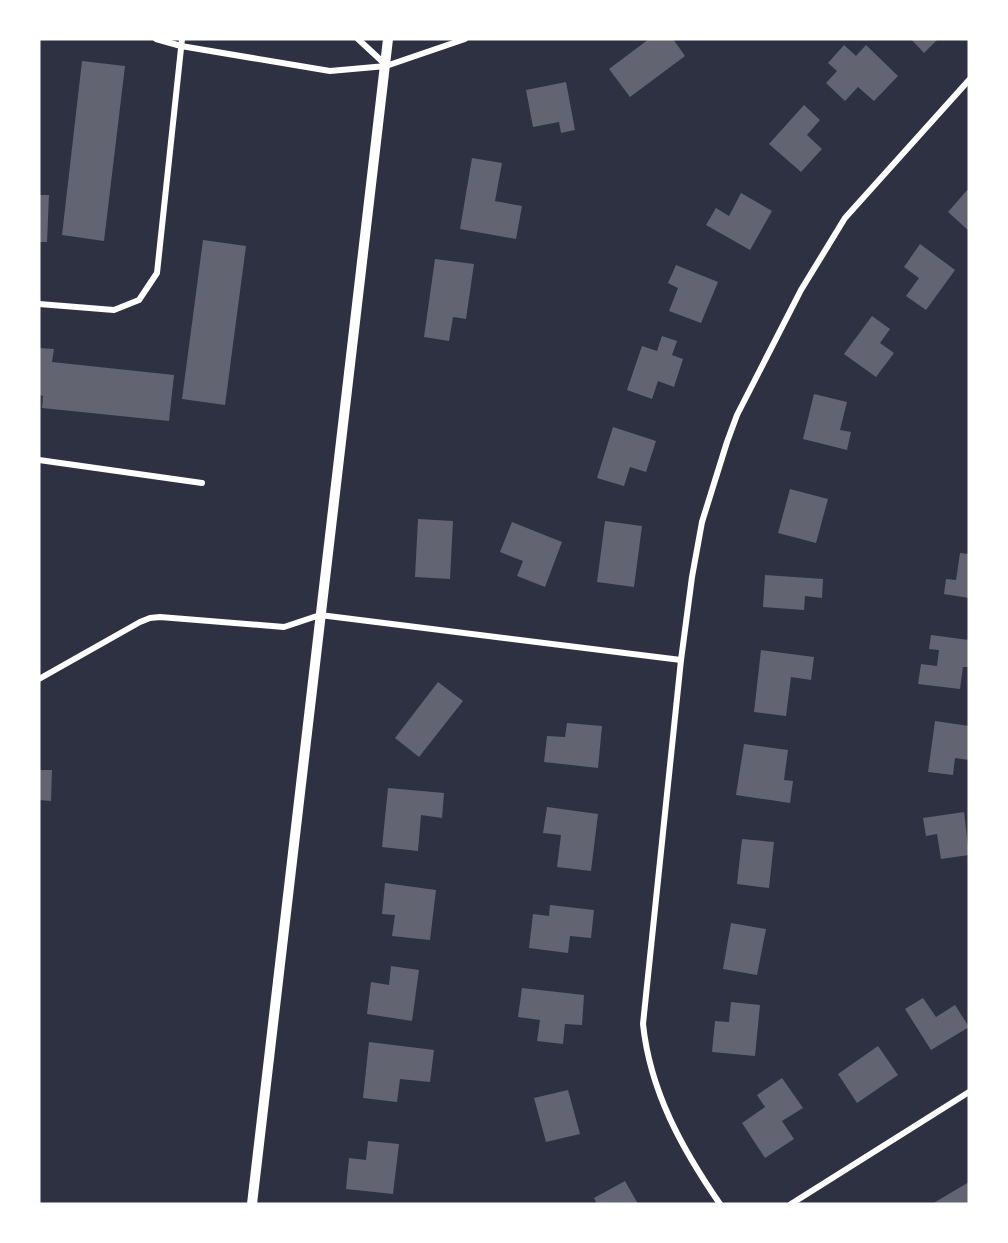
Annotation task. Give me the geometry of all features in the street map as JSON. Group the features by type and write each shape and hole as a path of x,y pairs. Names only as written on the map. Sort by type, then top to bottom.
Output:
{"street":[{"path":"156,39 330,71 386,66 465,39"},
{"path":"358,39 386,66"},
{"path":"252,1204 388,39"},
{"path":"39,304 89,310 114,310 139,300 157,273 181,43"},
{"path":"720,1204 663,1104 646,1052 643,1024 681,660 702,522 736,416 801,290 845,218 969,80"},
{"path":"39,460 202,483"},
{"path":"39,679 150,618 284,627 320,615 681,660"},
{"path":"791,1204 969,1092"}],"building":[{"path":"649,39 673,39 685,56 630,97 609,69"},
{"path":"911,39 938,39 924,53"},
{"path":"844,45 856,56 866,45 898,76 874,101 858,87 845,101 826,83 837,71 828,63"},
{"path":"82,61 125,66 104,241 62,235"},
{"path":"566,82 575,130 561,133 559,122 533,127 526,90"},
{"path":"804,105 820,120 807,135 822,149 801,172 769,144"},
{"path":"472,158 502,163 495,201 522,206 516,239 460,229"},
{"path":"969,188 969,231 948,212"},
{"path":"741,193 772,211 750,250 706,225 716,208 729,216"},
{"path":"39,195 49,195 47,242 39,242"},
{"path":"203,240 246,246 225,405 182,399"},
{"path":"920,244 955,270 926,310 906,296 919,278 904,267"},
{"path":"435,259 474,264 466,319 453,317 449,341 424,337"},
{"path":"676,265 718,282 701,323 669,311 678,288 668,283"},
{"path":"872,316 890,329 880,343 894,353 876,377 844,354"},
{"path":"662,336 677,341 672,355 683,359 674,387 658,381 652,399 627,390 642,346 657,351"},
{"path":"39,348 54,349 52,362 174,375 169,421 42,408 43,396 39,395"},
{"path":"814,394 847,402 840,430 851,432 847,450 803,439"},
{"path":"613,427 656,441 646,472 630,467 624,486 597,478"},
{"path":"790,489 828,499 816,543 778,533"},
{"path":"418,519 453,521 450,579 415,577"},
{"path":"605,521 642,526 634,587 597,582"},
{"path":"512,522 562,542 545,587 517,576 523,561 500,552"},
{"path":"960,553 969,554 969,598 944,594 946,579 956,580"},
{"path":"765,575 823,579 822,598 805,596 804,610 763,607"},
{"path":"931,635 969,640 969,667 963,667 960,689 918,684 921,664 937,666 939,650 929,649"},
{"path":"761,650 814,657 811,680 791,677 786,716 754,712"},
{"path":"438,682 463,701 419,757 395,738"},
{"path":"935,721 969,726 969,760 955,758 953,775 928,772"},
{"path":"567,723 602,726 598,768 544,762 547,736 565,737"},
{"path":"744,744 788,750 784,780 793,781 790,803 736,795"},
{"path":"39,770 52,770 51,801 39,800"},
{"path":"388,788 444,793 442,818 421,815 418,851 382,847"},
{"path":"547,807 598,814 591,871 557,867 561,835 543,833"},
{"path":"964,812 969,855 941,859 937,834 926,836 923,818"},
{"path":"742,839 774,842 769,888 737,884"},
{"path":"385,883 436,890 430,940 392,936 395,915 382,914"},
{"path":"550,905 594,910 591,938 570,936 568,953 529,948 533,914 549,916"},
{"path":"731,923 766,929 757,975 723,969"},
{"path":"391,966 419,970 412,1021 367,1014 371,982 389,985"},
{"path":"522,988 584,995 582,1025 565,1024 563,1044 537,1041 540,1020 518,1017"},
{"path":"923,998 936,1017 955,1005 969,1027 931,1050 905,1009"},
{"path":"731,1002 760,1005 755,1056 712,1052 715,1021 729,1022"},
{"path":"369,1042 434,1050 430,1082 400,1079 397,1102 363,1098"},
{"path":"878,1046 898,1075 857,1103 838,1074"},
{"path":"782,1078 803,1108 782,1121 794,1139 765,1158 742,1123 765,1107 757,1095"},
{"path":"568,1090 580,1134 546,1142 534,1098"},
{"path":"368,1141 399,1144 393,1194 346,1189 349,1158 366,1160"},
{"path":"625,1181 638,1204 597,1204 594,1198"},
{"path":"969,1182 969,1204 932,1204"}]}
